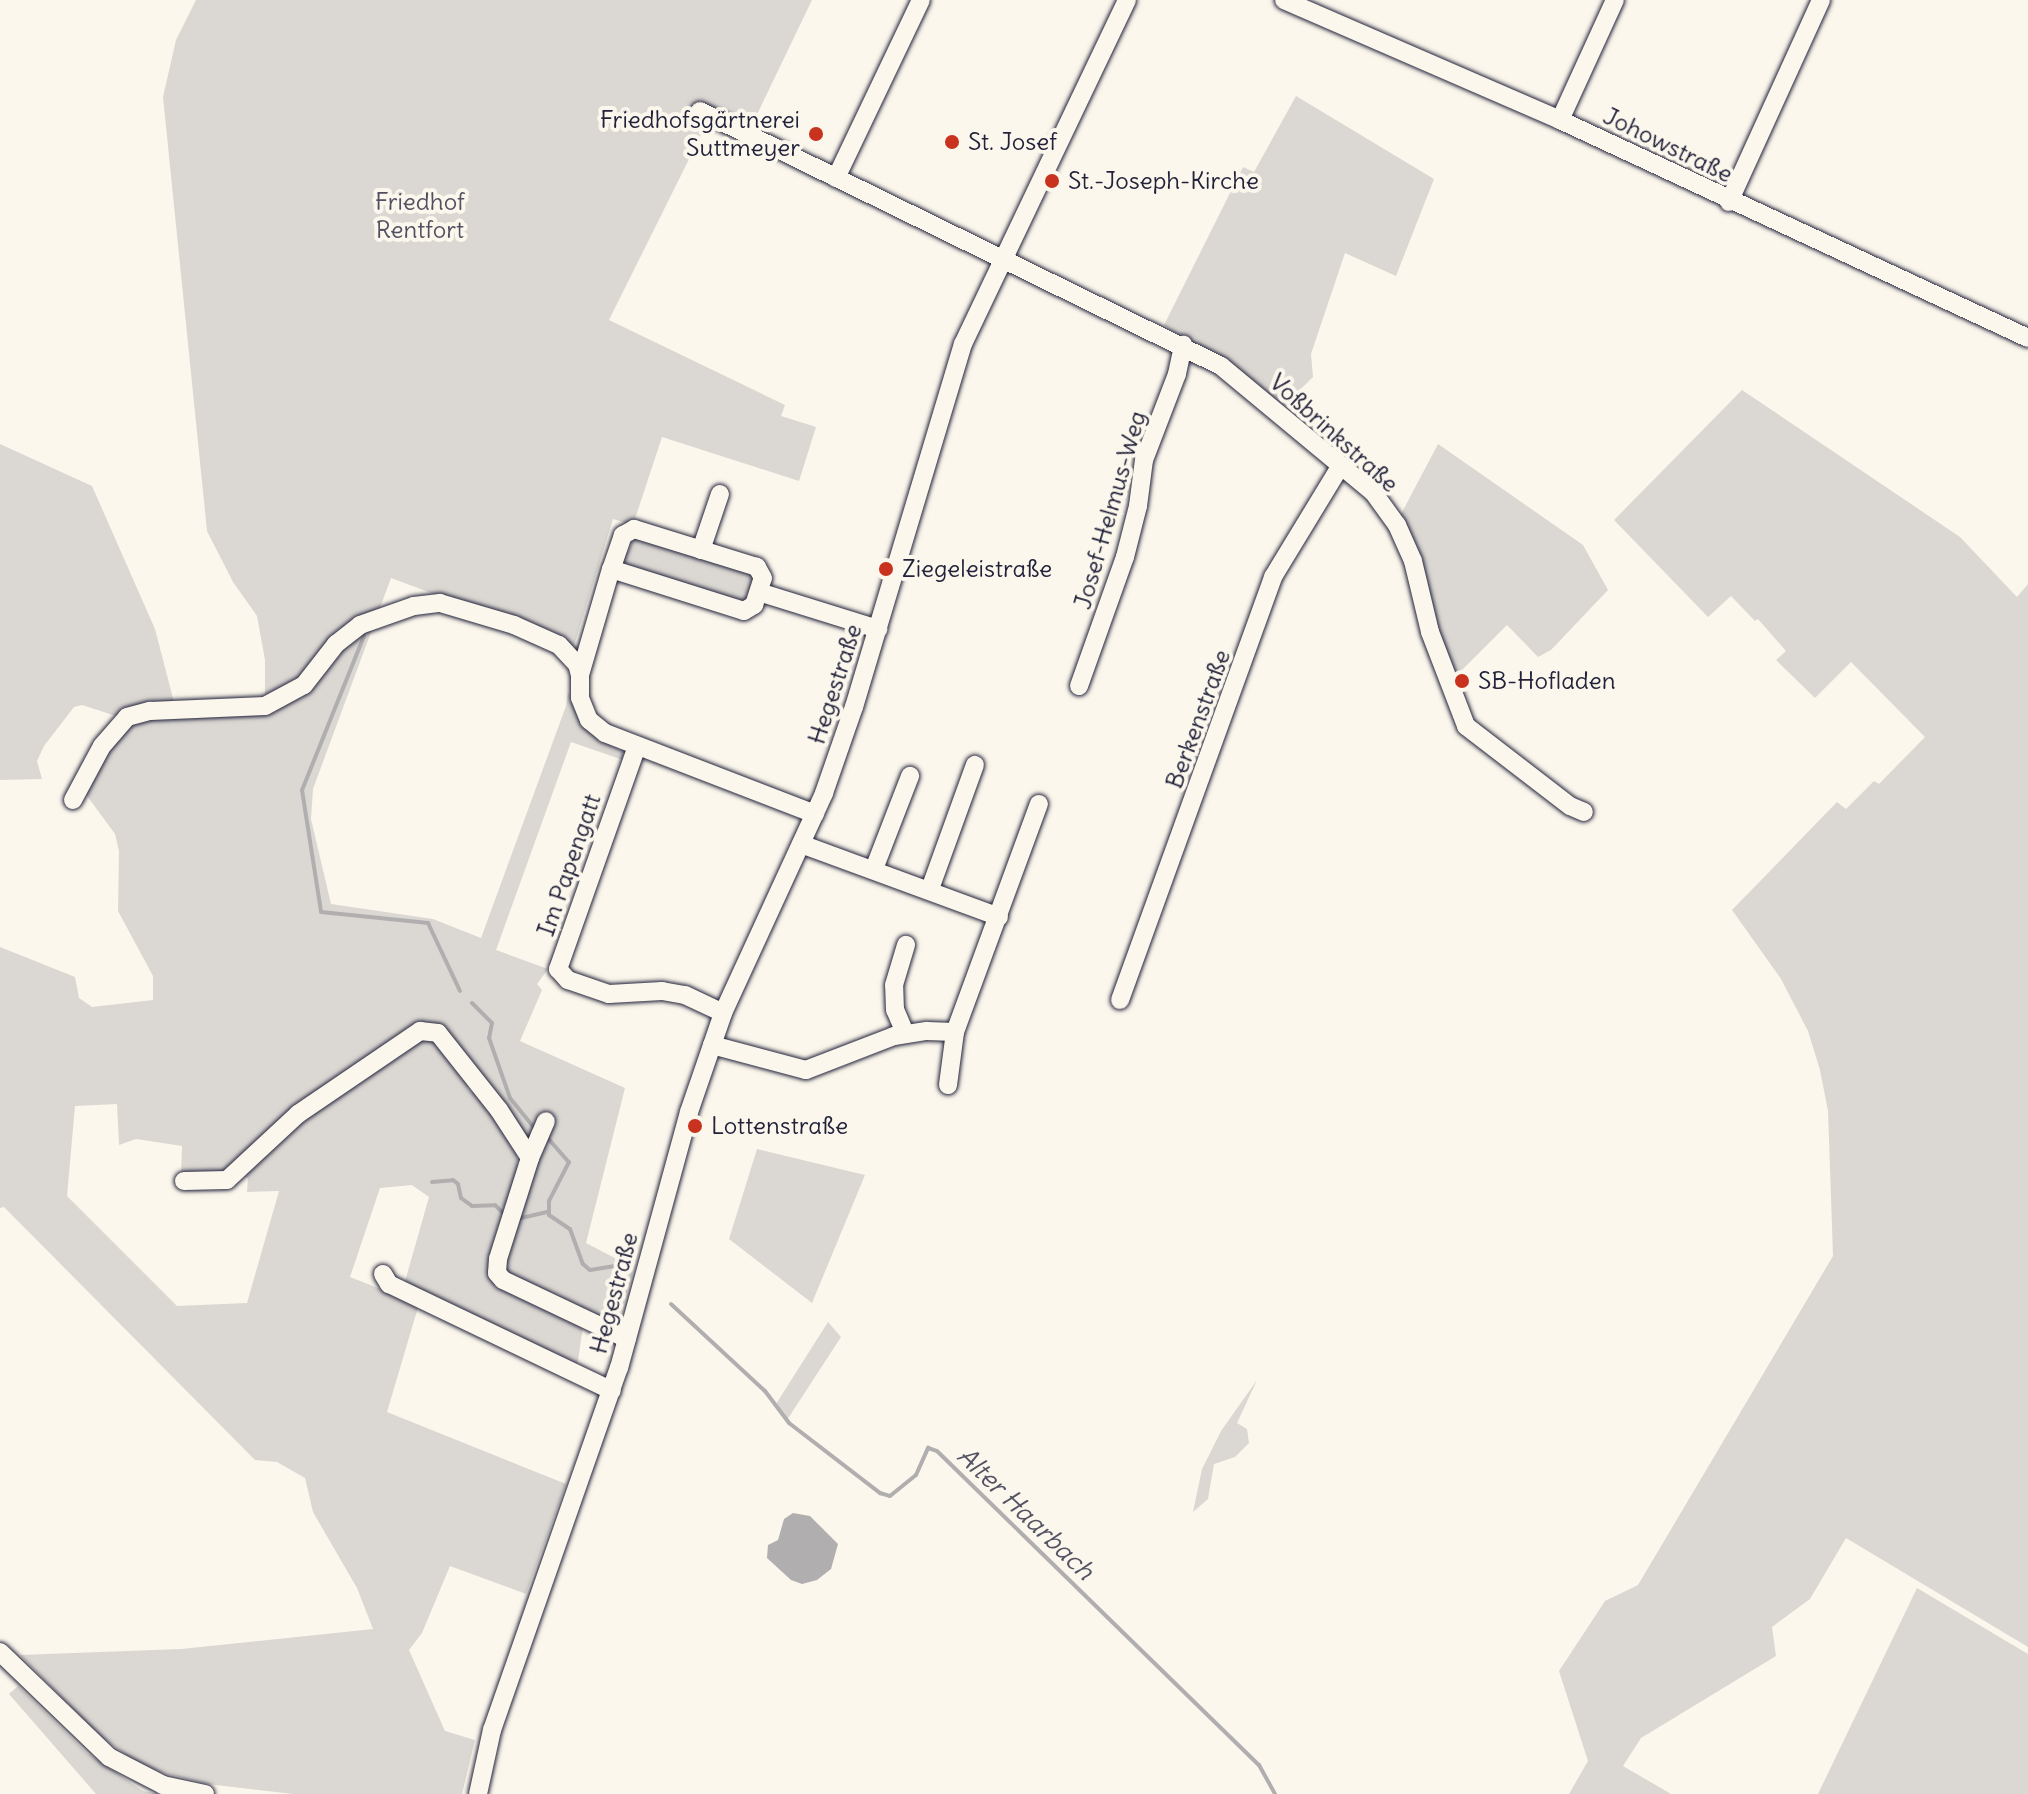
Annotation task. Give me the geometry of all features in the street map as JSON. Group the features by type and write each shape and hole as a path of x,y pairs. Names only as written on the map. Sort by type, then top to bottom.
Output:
{"street":[{"path":"836,178 921,0"},
{"name":"Hegestraße","path":"478,1794 492,1730 612,1391 685,1126 712,1045 723,1013 815,814 878,629 963,344 1127,0"},
{"path":"1560,120 1615,0"},
{"path":"1729,202 1821,0"},
{"name":"Johowstraße","path":"1289,1 1560,120 1729,202 2028,338"},
{"path":"700,111 1004,259"},
{"name":"Voßbrinkstraße","path":"1004,259 1221,366 1373,492 1397,525 1413,561 1430,632 1466,726 1570,806 1584,812"},
{"name":"Josef-Helmus-Weg","path":"1079,686 1125,557 1138,506 1144,460 1177,374 1183,345"},
{"name":"Berkenstraße","path":"1120,1000 1273,577 1341,465"},
{"path":"701,550 720,494"},
{"path":"580,675 611,569 623,535 634,529 757,567 763,578 754,605 744,611 611,569"},
{"path":"759,592 878,629"},
{"path":"73,800 102,746 127,717 150,711 265,706 304,685 336,644 360,625 414,606 440,603 514,625 559,645 577,664 580,698 589,720 605,733 815,814"},
{"name":"Im Papengatt","path":"637,746 558,969 568,980 609,994 662,991 685,995 723,1013"},
{"path":"930,889 975,765"},
{"path":"874,869 910,776"},
{"path":"948,1085 955,1032 1039,804"},
{"path":"801,844 930,889 999,917"},
{"path":"899,1034 894,985 906,945"},
{"path":"184,1181 227,1180 298,1114 420,1031 438,1033 499,1110 530,1158"},
{"path":"712,1045 806,1070 899,1034 955,1032"},
{"path":"546,1121 530,1158 498,1259 497,1273 503,1280 627,1339"},
{"name":"Hegestraße","path":"383,1274 389,1284 612,1391"},
{"path":"0,1652 109,1757 163,1785 205,1794"}],"green space":[{"name":"Friedhof Rentfort","path":"196,0 812,0 751,127 714,109 609,320 785,405 781,416 816,427 799,481 662,437 633,525 613,519 574,646 391,578 313,789 311,819 331,904 433,919 481,938 566,706 568,692 584,728 601,741 623,751 623,760 571,742 496,950 548,969 537,984 542,990 520,1041 625,1088 586,1243 634,1268 617,1326 564,1306 514,1280 506,1271 505,1246 547,1127 540,1124 532,1148 525,1145 434,1023 424,1022 298,1107 225,1172 181,1176 182,1146 136,1139 119,1145 117,1104 75,1106 67,1196 177,1306 247,1303 279,1191 247,1192 248,1178 238,1175 308,1112 415,1040 430,1038 442,1044 471,1084 467,1087 469,1090 472,1093 476,1090 516,1148 519,1183 491,1261 490,1278 583,1327 577,1367 404,1285 429,1197 412,1185 380,1188 350,1277 419,1304 387,1412 566,1484 526,1594 450,1566 422,1633 409,1650 445,1731 475,1740 462,1794 293,1794 208,1784 160,1772 132,1759 98,1734 20,1655 181,1649 373,1629 357,1588 313,1512 305,1478 277,1462 255,1460 4,1207 0,1208 0,947 75,977 79,998 92,1007 153,1000 153,976 118,911 119,851 115,834 82,789 114,735 132,722 164,715 265,708 265,660 257,616 233,582 207,531 163,97 176,40"},
{"path":"1296,96 1434,179 1396,276 1345,253 1311,354 1313,377 1283,406 1164,325 1243,167 1254,172"},
{"path":"1742,390 1960,537 2017,597 2028,584 2028,1647 1846,1538 1810,1599 1772,1627 1776,1656 1641,1738 1623,1766 1671,1794 1569,1794 1588,1761 1559,1671 1605,1601 1638,1585 1833,1256 1828,1111 1820,1070 1808,1031 1781,979 1732,910 1837,802 1846,809 1874,781 1879,784 1925,737 1851,662 1815,698 1776,660 1786,651 1758,619 1755,621 1731,596 1708,617 1614,520"},
{"path":"0,444 92,486 155,629 175,706 116,716 82,705 74,707 44,746 37,761 42,779 0,780"},
{"path":"1438,444 1583,545 1608,590 1551,650 1538,657 1507,625 1453,679 1399,518"},
{"path":"635,538 746,570 755,578 745,603 626,566 624,558"},
{"path":"757,1149 865,1175 812,1303 729,1239"},
{"path":"828,1322 841,1337 787,1420 776,1404"},
{"path":"1257,1380 1237,1423 1247,1429 1249,1443 1235,1457 1214,1464 1208,1499 1193,1512 1202,1469 1221,1431"},
{"path":"1917,1588 2028,1654 2028,1794 1818,1794"},
{"path":"18,1686 87,1753 143,1791 159,1794 96,1794 9,1694"}],"shaded area":[{"path":"793,1513 810,1516 838,1544 831,1569 817,1580 802,1584 791,1580 767,1558 768,1545 778,1540 784,1519"}],"waterway":[{"path":"364,636 302,790 321,912 428,923 460,991"},
{"path":"472,1003 492,1023 489,1038 510,1098 535,1129"},
{"name":"Alter Haarbach","path":"546,1136 569,1162 549,1201 549,1215 570,1229 583,1264 590,1270 623,1265"},
{"path":"432,1182 453,1180 458,1184 461,1198 472,1206 495,1205 505,1215"},
{"path":"517,1219 548,1212"},
{"name":"Alter Haarbach","path":"671,1304 765,1391 789,1423 880,1493 890,1496 916,1475 928,1448 937,1451 1259,1765 1275,1794"}],"place":[{"name":"Friedhofsgärtnerei Suttmeyer","path":"816,134"},
{"name":"St. Josef","path":"952,142"},
{"name":"St.-Joseph-Kirche","path":"1052,181"},
{"name":"Ziegeleistraße","path":"886,569"},
{"name":"SB-Hofladen","path":"1462,681"},
{"name":"Lottenstraße","path":"695,1126"}]}
